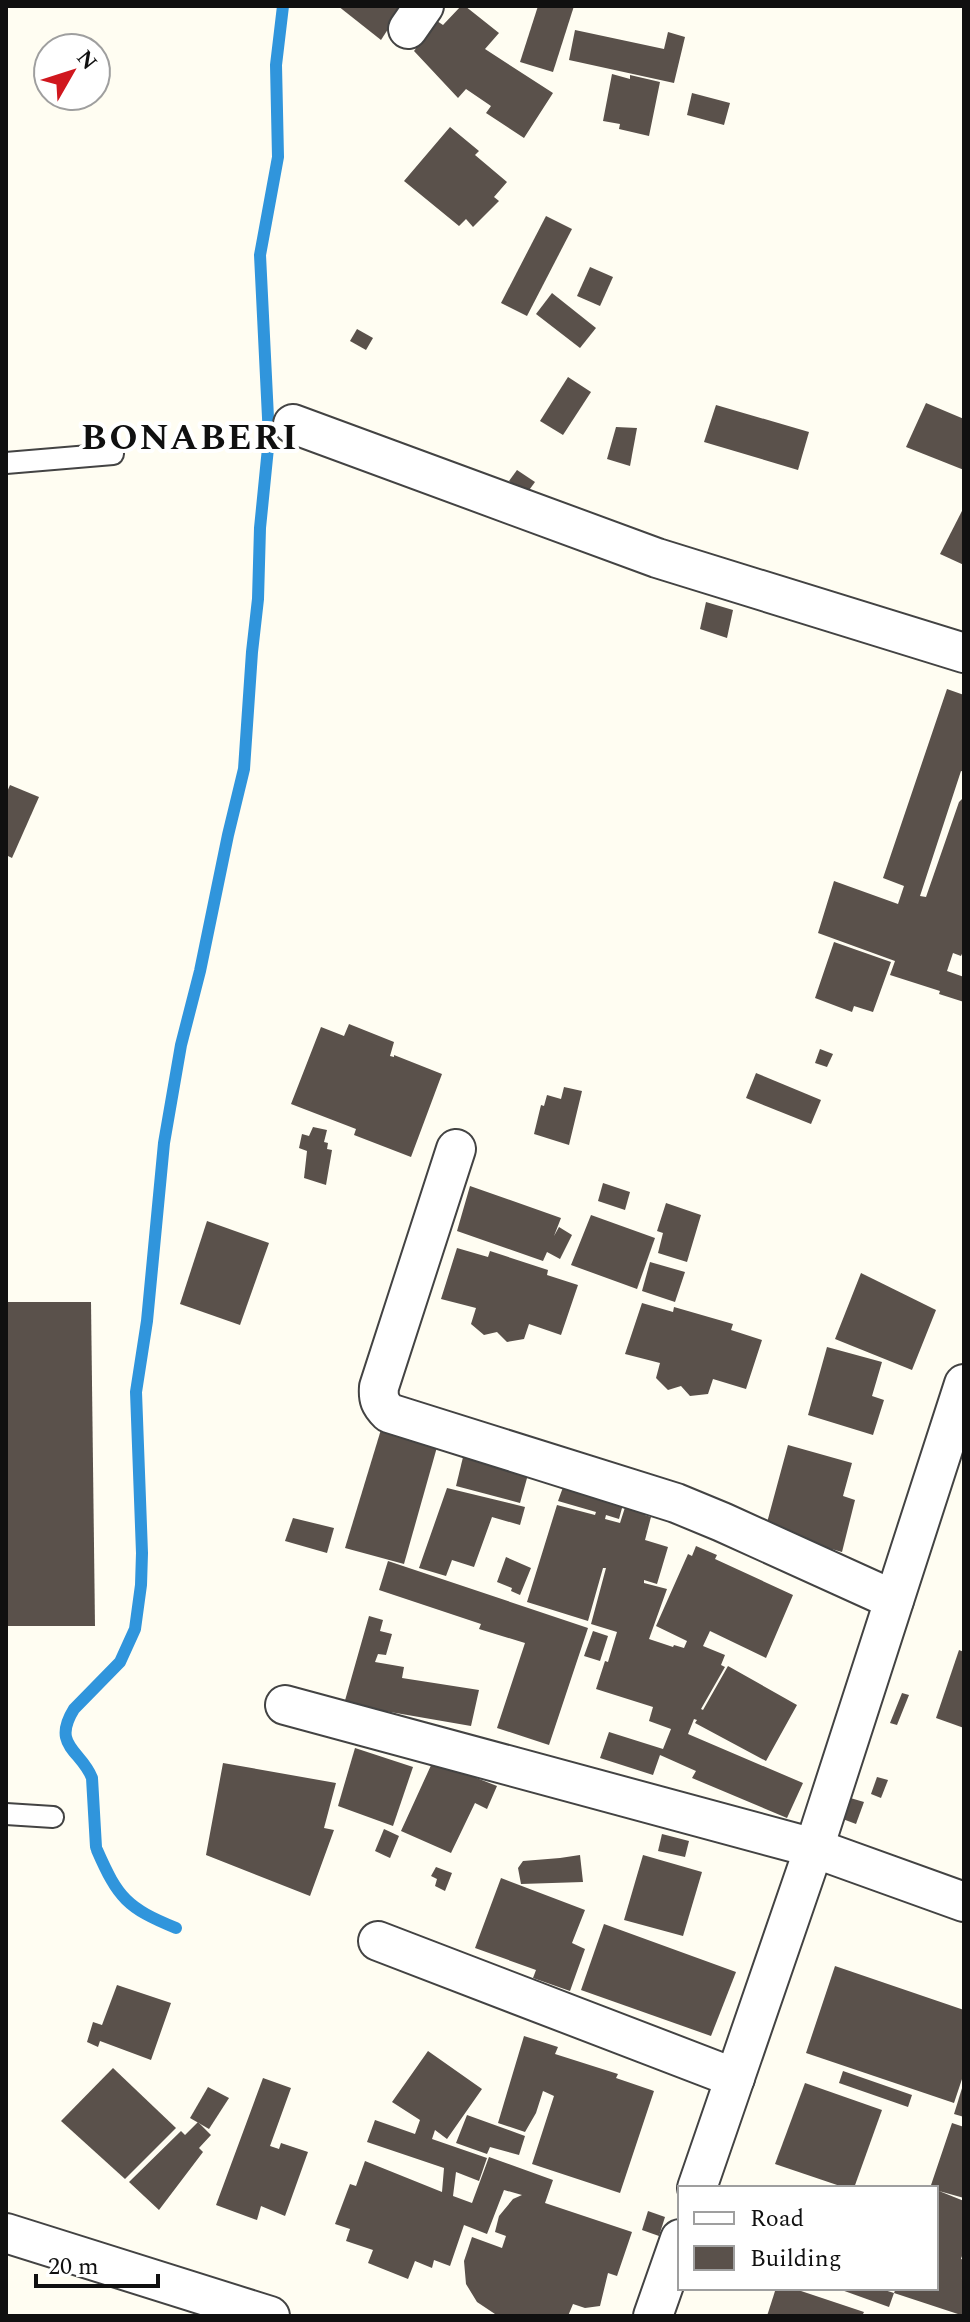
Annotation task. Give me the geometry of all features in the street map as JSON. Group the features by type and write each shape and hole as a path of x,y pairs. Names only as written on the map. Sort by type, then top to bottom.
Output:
{"street":[{"path":"293,424 657,558 964,653"},
{"path":"456,1149 379,1387 381,1406 389,1413 696,1510 894,1600"},
{"path":"698,2186 814,1848 964,1384"},
{"path":"285,1705 814,1848 964,1902"},
{"path":"378,1941 735,2078"},
{"path":"6,2233 270,2316"},
{"path":"653,2316 678,2245"}],"lane":[{"path":"6,463 113,454"},
{"path":"6,1814 53,1817"}],"building":[{"path":"338,6 403,6 381,40"},
{"path":"461,6 499,33 485,49 553,93 524,138 486,113 491,106 466,89 458,98 414,51 437,21 443,25"},
{"path":"538,6 574,6 553,72 520,62"},
{"path":"575,30 664,49 668,32 685,37 674,83 569,60"},
{"path":"612,74 660,82 649,136 619,129 620,124 603,121"},
{"path":"692,93 730,103 724,125 687,115"},
{"path":"450,127 479,151 475,155 507,182 494,197 499,201 473,227 466,219 459,226 404,181"},
{"path":"546,216 572,229 527,316 501,303"},
{"path":"590,267 613,277 600,306 577,296"},
{"path":"552,293 596,328 580,348 536,314"},
{"path":"357,329 373,338 366,350 350,341"},
{"path":"568,377 591,392 563,435 540,421"},
{"path":"926,403 964,419 964,470 906,447"},
{"path":"716,405 809,432 798,470 704,442"},
{"path":"616,427 637,428 630,466 607,459"},
{"path":"517,470 535,482 527,493 509,481"},
{"path":"964,507 964,565 940,554"},
{"path":"706,602 733,610 727,638 700,629"},
{"path":"947,689 964,695 964,772 961,771 920,896 926,897 959,802 964,797 964,949 961,956 953,953 947,971 964,977 964,1002 890,975 895,961 818,933 834,881 898,904 904,886 883,878"},
{"path":"10,785 39,797 12,858 6,855 6,794"},
{"path":"834,942 891,962 873,1012 854,1006 852,1012 815,998"},
{"path":"349,1024 394,1042 390,1056 442,1074 411,1157 354,1135 356,1129 291,1104 321,1027 344,1036"},
{"path":"820,1049 833,1054 827,1067 815,1063"},
{"path":"756,1073 821,1100 811,1124 746,1098"},
{"path":"564,1087 582,1091 569,1145 534,1134 541,1105 544,1106 547,1095 561,1099"},
{"path":"313,1127 327,1130 324,1142 328,1143 327,1149 332,1150 326,1185 304,1178 307,1151 299,1148 302,1134 309,1136"},
{"path":"603,1183 630,1192 625,1210 598,1201"},
{"path":"470,1186 561,1218 554,1236 559,1227 572,1235 560,1259 547,1252 543,1261 457,1231"},
{"path":"666,1203 701,1215 687,1262 658,1253 663,1233 657,1231"},
{"path":"591,1215 655,1238 637,1289 571,1265"},
{"path":"207,1221 269,1243 240,1325 180,1304"},
{"path":"457,1248 488,1257 490,1251 548,1270 547,1275 578,1285 561,1335 529,1324 524,1339 507,1342 497,1332 484,1335 471,1324 476,1308 441,1299"},
{"path":"650,1262 685,1272 675,1302 642,1291"},
{"path":"861,1273 936,1310 912,1370 835,1339"},
{"path":"6,1302 91,1302 95,1626 6,1626"},
{"path":"642,1303 673,1312 674,1307 733,1324 731,1330 762,1340 746,1389 713,1379 708,1394 690,1396 681,1386 668,1390 656,1378 660,1363 625,1354"},
{"path":"827,1347 882,1362 872,1396 884,1400 873,1435 808,1415"},
{"path":"383,1423 439,1440 404,1564 345,1548"},
{"path":"788,1445 852,1463 843,1496 855,1500 842,1552 765,1530"},
{"path":"464,1453 529,1471 520,1503 456,1486"},
{"path":"566,1479 625,1497 619,1519 606,1515 605,1519 620,1523 628,1498 649,1503 645,1515 651,1517 645,1540 668,1547 657,1584 644,1580 644,1583 667,1589 649,1639 684,1648 687,1641 656,1626 688,1554 692,1556 696,1546 717,1555 715,1559 793,1595 766,1658 710,1631 703,1646 725,1655 721,1665 725,1667 701,1709 728,1666 797,1705 766,1761 695,1723 697,1720 694,1719 688,1734 803,1783 787,1818 692,1778 696,1771 660,1755 653,1775 600,1758 609,1732 663,1749 671,1729 649,1721 653,1707 596,1689 617,1632 591,1624 606,1568 603,1568 588,1621 527,1602 557,1505 595,1515 596,1512 558,1501"},
{"path":"447,1488 525,1507 520,1525 492,1517 474,1567 452,1560 446,1576 419,1568"},
{"path":"293,1518 334,1528 327,1553 285,1541"},
{"path":"506,1557 531,1568 520,1595 497,1582"},
{"path":"388,1561 588,1628 549,1745 497,1728 525,1643 479,1629 481,1624 379,1590"},
{"path":"369,1616 383,1620 380,1631 392,1634 386,1655 378,1654 375,1662 404,1667 402,1678 479,1690 471,1726 344,1704"},
{"path":"593,1631 608,1636 600,1661 584,1656"},
{"path":"959,1650 964,1652 964,1728 936,1718"},
{"path":"902,1693 909,1695 897,1725 890,1723"},
{"path":"355,1748 413,1767 393,1826 338,1806"},
{"path":"433,1761 497,1786 487,1809 475,1803 451,1853 401,1831"},
{"path":"223,1763 336,1783 324,1828 334,1830 310,1896 206,1855"},
{"path":"877,1777 888,1780 881,1798 871,1794"},
{"path":"847,1797 864,1802 856,1824 840,1818"},
{"path":"384,1829 399,1836 390,1858 375,1851"},
{"path":"662,1834 689,1841 685,1857 658,1851"},
{"path":"580,1855 583,1882 521,1884 518,1868 523,1861"},
{"path":"643,1855 702,1872 683,1936 624,1920"},
{"path":"436,1867 452,1873 445,1891 435,1886 437,1879 431,1876"},
{"path":"501,1878 585,1910 572,1943 585,1949 570,1991 533,1978 536,1970 475,1948"},
{"path":"604,1924 736,1972 711,2036 581,1990"},
{"path":"835,1966 964,2010 964,2073 954,2103 806,2053"},
{"path":"117,1985 171,2003 151,2060 100,2041 98,2047 87,2042 93,2022 102,2025"},
{"path":"524,2036 558,2047 555,2054 618,2074 616,2078 654,2091 620,2193 532,2164 554,2096 543,2091 536,2113 525,2132 498,2123"},
{"path":"428,2051 482,2089 447,2139 435,2130 432,2139 487,2158 479,2181 456,2172 453,2196 472,2203 489,2157 553,2180 545,2203 632,2232 617,2276 608,2273 600,2306 585,2308 573,2304 568,2316 498,2316 477,2302 466,2284 464,2261 472,2237 502,2248 506,2236 495,2232 499,2216 513,2199 522,2195 504,2190 487,2234 464,2225 450,2266 434,2260 432,2268 415,2261 408,2279 368,2263 373,2250 346,2241 350,2229 335,2224 350,2184 356,2186 365,2161 442,2192 444,2168 367,2142 375,2120 415,2134 420,2120 392,2102"},
{"path":"113,2068 176,2128 125,2179 61,2121"},
{"path":"843,2071 912,2095 908,2107 839,2083"},
{"path":"263,2078 291,2088 270,2146 279,2149 281,2143 308,2152 285,2216 261,2206 257,2220 216,2205"},
{"path":"805,2083 882,2110 855,2186 840,2186 775,2164"},
{"path":"964,2085 964,2117 954,2114"},
{"path":"208,2087 229,2098 209,2129 190,2118"},
{"path":"467,2115 525,2136 519,2155 490,2147 487,2154 456,2143"},
{"path":"198,2122 211,2135 199,2148 203,2152 159,2210 129,2182 181,2131 185,2135"},
{"path":"952,2123 964,2127 964,2198 939,2191 964,2201 964,2250 961,2259 964,2260 964,2316 894,2293 895,2290 938,2290 938,2186 931,2186"},
{"path":"648,2211 665,2217 659,2236 642,2230"},
{"path":"775,2290 798,2290 864,2312 862,2316 767,2316"},
{"path":"842,2290 884,2290 894,2293 889,2307"}],"waterway":[{"path":"96,1847 92,1778 70,1747 66,1731 74,1709 120,1662 135,1629 142,1553 136,1392 147,1321 164,1143 181,1045 244,769 269,438 260,255 278,157 276,65 283,6"},
{"path":"97,1850 111,1880 126,1900 146,1914 176,1928"}],"district":[{"name":"BONABERI","path":"190,438"}]}
